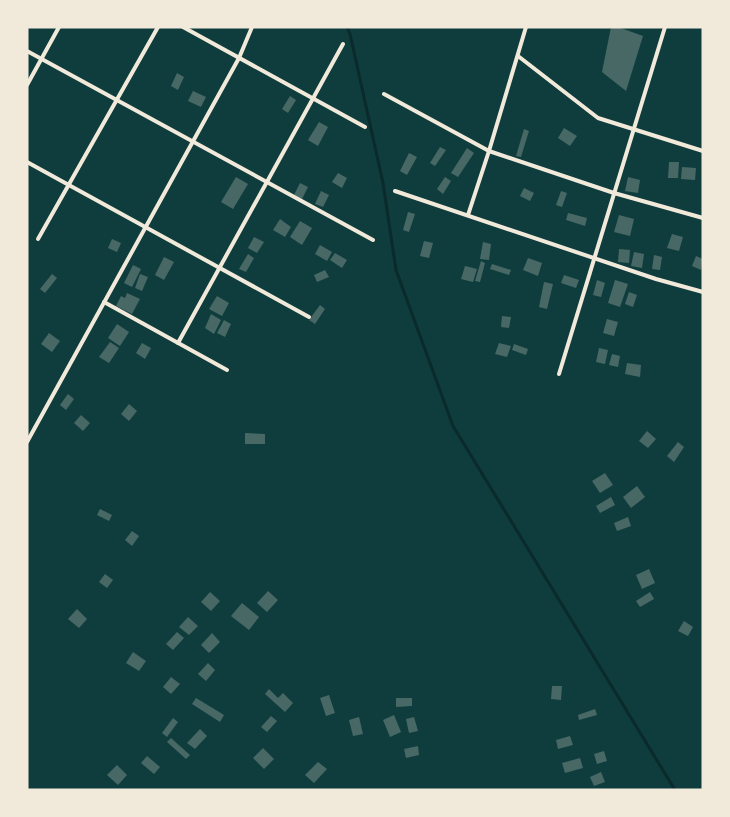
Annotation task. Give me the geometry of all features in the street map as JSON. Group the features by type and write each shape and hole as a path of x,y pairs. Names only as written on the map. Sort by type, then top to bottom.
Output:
{"street":[{"path":"27,85 59,27"},
{"path":"38,239 158,27"},
{"path":"183,27 365,127"},
{"path":"27,442 239,58 252,27"},
{"path":"468,215 526,27"},
{"path":"559,374 664,27"},
{"path":"178,343 343,44"},
{"path":"27,51 373,240"},
{"path":"518,56 598,118 703,151"},
{"path":"384,94 489,151 614,193 703,218"},
{"path":"27,162 309,316"},
{"path":"395,190 656,279 703,292"},
{"path":"104,302 227,370"}],"building":[{"path":"611,27 618,27 643,36 626,91 602,72"},
{"path":"177,73 184,77 178,90 171,86"},
{"path":"193,91 206,97 201,107 188,101"},
{"path":"290,96 296,100 288,113 282,109"},
{"path":"319,122 328,127 318,146 308,140"},
{"path":"564,128 577,136 570,146 558,138"},
{"path":"524,129 529,131 521,157 516,156"},
{"path":"440,147 446,150 435,166 430,163"},
{"path":"467,148 474,153 458,177 451,173"},
{"path":"409,153 417,157 407,175 400,171"},
{"path":"669,162 679,162 678,178 668,178"},
{"path":"682,167 696,168 695,180 681,179"},
{"path":"338,173 347,178 342,188 332,182"},
{"path":"236,177 248,184 233,209 221,202"},
{"path":"445,177 451,181 443,194 437,189"},
{"path":"628,177 640,180 638,193 625,191"},
{"path":"300,183 308,187 302,199 294,195"},
{"path":"524,188 534,193 530,201 520,196"},
{"path":"321,191 329,195 323,207 315,204"},
{"path":"561,191 567,193 562,207 556,205"},
{"path":"408,212 415,214 409,232 403,230"},
{"path":"568,213 587,218 585,226 566,220"},
{"path":"619,215 634,219 630,236 614,232"},
{"path":"280,219 291,227 285,237 273,230"},
{"path":"300,221 312,228 302,245 290,237"},
{"path":"672,234 683,237 679,251 667,248"},
{"path":"254,237 264,242 257,253 248,248"},
{"path":"112,239 121,243 117,252 108,248"},
{"path":"424,241 433,243 429,258 420,256"},
{"path":"483,242 491,244 489,260 480,259"},
{"path":"320,245 332,252 327,261 315,254"},
{"path":"619,249 630,250 629,263 618,262"},
{"path":"634,252 644,254 642,268 631,266"},
{"path":"335,253 347,260 342,268 330,260"},
{"path":"248,254 254,258 246,272 239,269"},
{"path":"654,255 662,257 660,270 652,269"},
{"path":"696,256 703,259 701,270 692,266"},
{"path":"164,257 174,262 164,280 155,275"},
{"path":"528,258 542,263 538,276 523,270"},
{"path":"481,261 485,263 480,282 475,281"},
{"path":"492,264 511,270 509,275 490,269"},
{"path":"133,265 141,269 132,287 124,283"},
{"path":"465,266 477,269 473,282 461,279"},
{"path":"325,270 329,277 317,282 314,275"},
{"path":"52,274 57,278 45,293 40,289"},
{"path":"140,274 148,277 142,291 135,288"},
{"path":"564,275 579,280 576,288 561,283"},
{"path":"597,280 605,283 601,297 593,295"},
{"path":"615,280 628,284 620,307 608,303"},
{"path":"544,282 553,284 547,309 539,307"},
{"path":"629,292 637,295 633,307 625,304"},
{"path":"127,293 140,299 132,314 116,306 121,296 125,298"},
{"path":"217,296 229,303 222,316 209,309"},
{"path":"320,305 325,309 315,324 309,320"},
{"path":"211,314 221,320 214,334 205,328"},
{"path":"502,316 511,317 509,328 501,327"},
{"path":"607,319 618,322 614,336 603,333"},
{"path":"224,320 231,324 225,337 217,333"},
{"path":"117,324 129,332 120,346 108,338"},
{"path":"49,333 60,341 52,352 41,344"},
{"path":"110,342 119,348 109,363 99,357"},
{"path":"142,343 151,348 145,359 136,353"},
{"path":"499,343 511,346 507,357 495,354"},
{"path":"514,344 528,349 526,355 512,350"},
{"path":"599,348 608,350 605,364 596,362"},
{"path":"612,354 620,356 618,367 609,365"},
{"path":"627,363 641,365 640,377 625,374"},
{"path":"68,394 74,399 66,410 60,405"},
{"path":"129,404 137,411 129,421 121,414"},
{"path":"81,415 90,423 83,431 74,423"},
{"path":"647,431 656,439 648,448 639,441"},
{"path":"245,433 265,434 265,444 245,444"},
{"path":"678,442 684,447 674,462 667,456"},
{"path":"605,473 613,485 600,493 592,481"},
{"path":"637,486 645,497 631,508 623,497"},
{"path":"611,497 615,505 600,513 596,506"},
{"path":"100,509 112,515 109,521 97,515"},
{"path":"628,517 631,526 617,531 614,523"},
{"path":"132,531 139,536 132,546 125,540"},
{"path":"649,569 655,583 642,589 636,575"},
{"path":"105,574 113,580 107,588 99,582"},
{"path":"268,591 278,600 267,612 257,603"},
{"path":"210,592 220,601 211,611 201,602"},
{"path":"650,592 654,599 640,607 636,601"},
{"path":"242,603 259,617 249,630 231,616"},
{"path":"77,609 87,619 79,628 68,619"},
{"path":"188,617 198,626 189,635 179,627"},
{"path":"684,621 693,627 688,636 678,631"},
{"path":"177,632 184,638 173,650 166,644"},
{"path":"212,633 220,642 209,653 201,645"},
{"path":"133,652 146,661 139,671 126,663"},
{"path":"208,663 215,670 206,681 198,674"},
{"path":"171,677 180,684 171,694 163,687"},
{"path":"552,686 562,686 561,700 551,699"},
{"path":"269,689 278,698 283,693 293,703 285,712 265,694"},
{"path":"329,695 335,713 326,716 320,698"},
{"path":"196,698 224,715 220,722 192,704"},
{"path":"396,698 412,698 412,706 396,707"},
{"path":"595,709 597,715 579,720 578,715"},
{"path":"394,715 401,732 390,737 383,720"},
{"path":"271,716 277,721 267,732 261,727"},
{"path":"359,717 363,734 353,736 349,720"},
{"path":"414,717 418,731 409,733 406,719"},
{"path":"173,718 178,722 167,737 162,733"},
{"path":"200,729 207,736 195,749 187,743"},
{"path":"570,736 573,745 558,749 556,740"},
{"path":"171,738 190,755 186,759 167,742"},
{"path":"418,746 419,755 406,758 404,749"},
{"path":"263,748 274,759 264,769 253,758"},
{"path":"604,751 607,761 597,764 594,754"},
{"path":"147,756 160,767 154,774 141,763"},
{"path":"580,758 583,768 565,773 562,763"},
{"path":"318,762 327,769 314,783 305,775"},
{"path":"117,765 127,775 118,785 107,775"},
{"path":"601,772 605,782 594,786 590,777"}],"waterway":[{"path":"347,27 383,183 396,270 453,426 675,790"}]}
